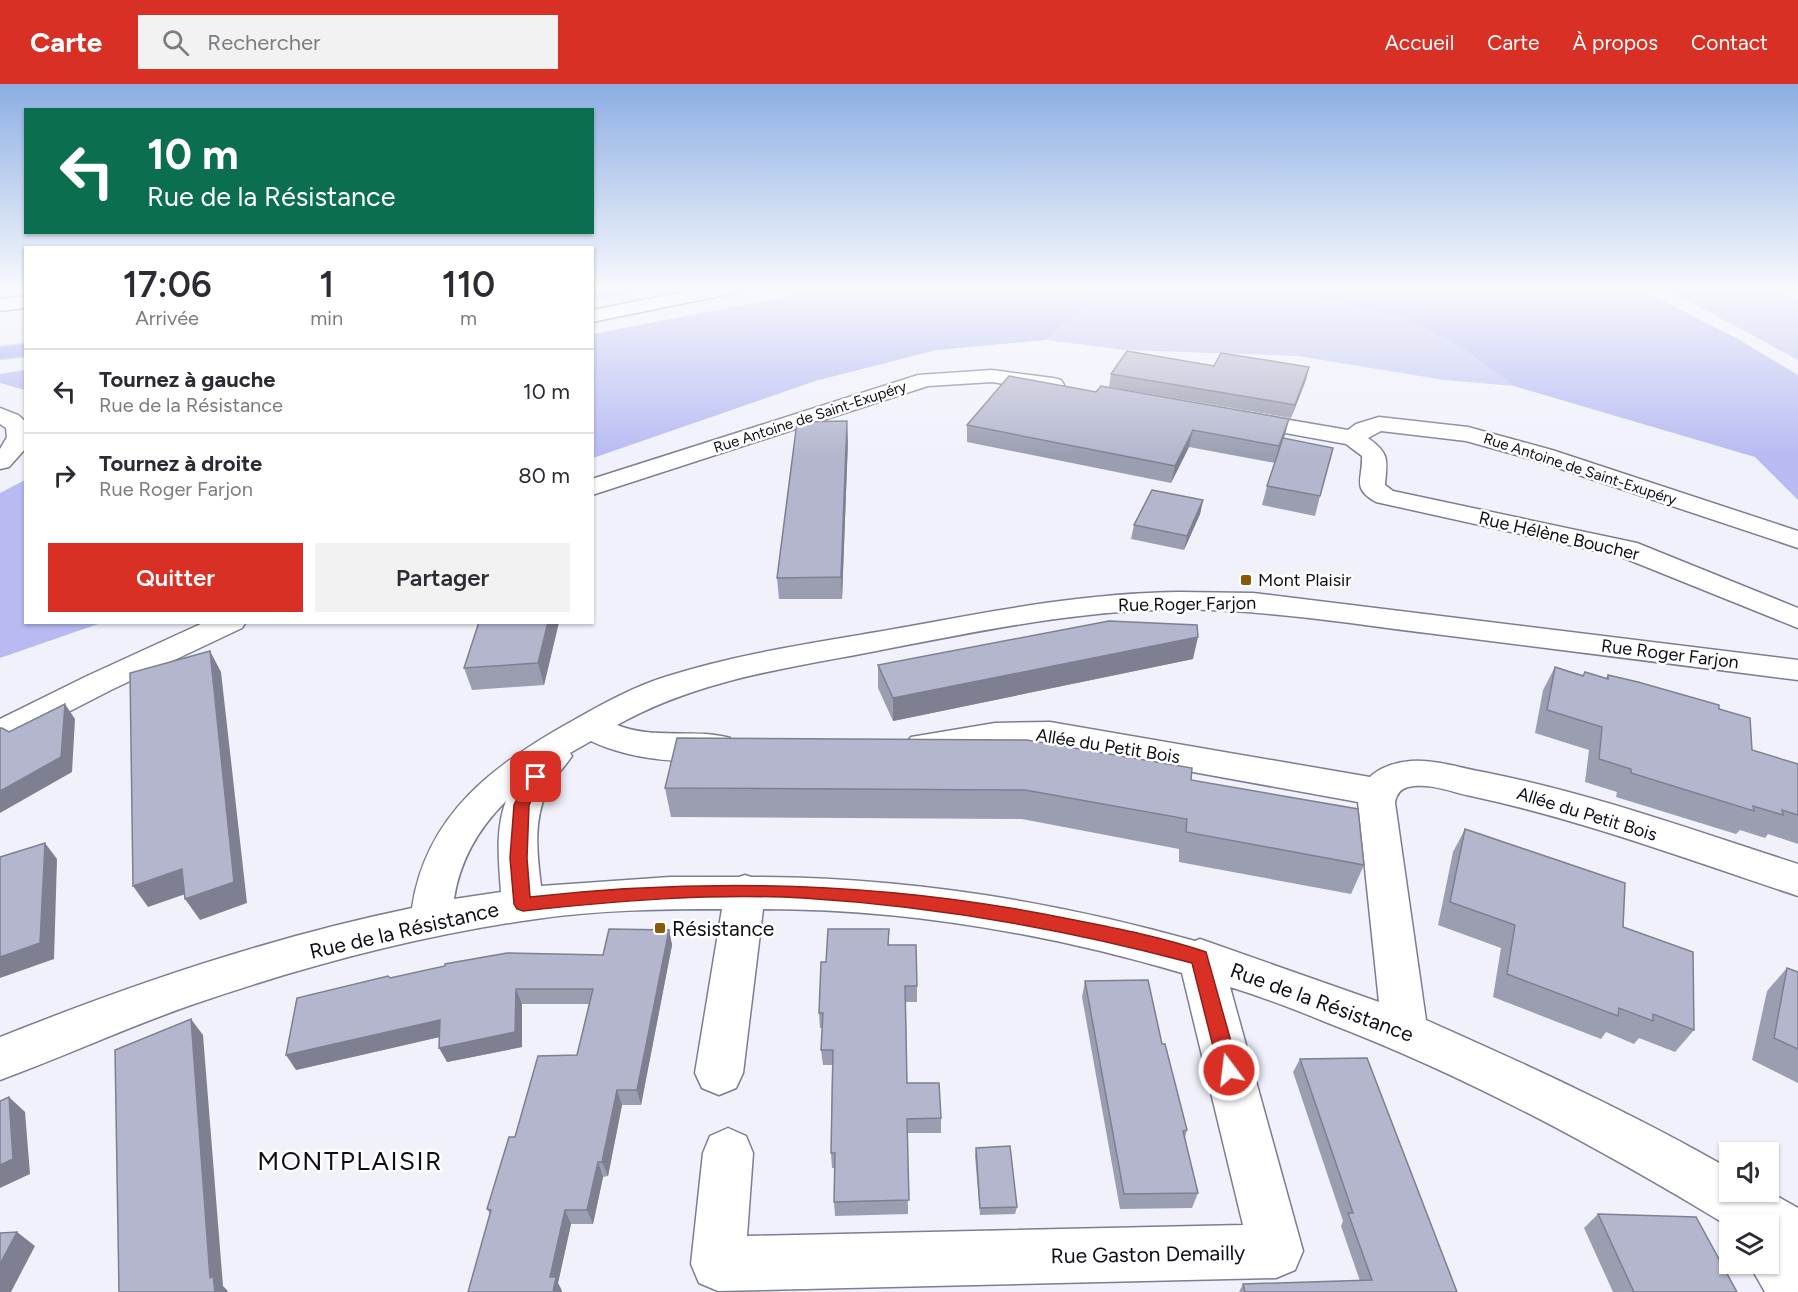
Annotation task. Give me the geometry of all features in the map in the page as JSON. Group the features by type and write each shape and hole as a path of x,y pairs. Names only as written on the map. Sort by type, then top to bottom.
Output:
{"highway":[{"path":"0,353 24,350"}],"street":[{"name":"Rue Antoine de Saint-Exupéry","path":"594,486 926,380 992,376 1074,389"},
{"path":"0,414 24,418"},
{"path":"0,414 15,423 20,436 14,448 0,464"},
{"path":"1225,416 1353,438"},
{"name":"Rue Antoine de Saint-Exupéry","path":"1353,438 1364,429 1379,424 1468,434 1543,455 1798,540"},
{"name":"Rue Hélène Boucher","path":"1353,438 1373,453 1375,458 1373,490 1385,497 1627,549 1798,619"},
{"path":"0,464 24,457"},
{"name":"Rue Roger Farjon","path":"431,921 437,880 442,863 452,845 479,808 516,772 544,752 630,703 680,684 746,667 934,631 1083,608 1154,601 1254,602 1798,670"},
{"path":"0,733 108,679 227,624"},
{"path":"590,726 613,739 636,746 747,747"},
{"name":"Rue Roger Farjon","path":"523,904 519,858 521,805 541,771 563,747 590,726"},
{"name":"Allée du Petit Bois","path":"897,747 948,743 996,735 1050,734 1378,792 1392,778 1410,774 1431,775 1495,787 1571,807 1798,880"},
{"path":"1378,792 1376,813 1405,1031"},
{"path":"719,1073 745,891"},
{"name":"Rue de la Résistance","path":"0,1059 106,1016 230,974 359,937 431,921 523,904 621,896 745,891 848,895 947,905 1080,927 1200,957 1312,995 1405,1031 1555,1100 1740,1214"},
{"name":"Rue Gaston Demailly","path":"728,1153 716,1278 1276,1251 1200,957"},
{"name":"Rue de la Résistance","path":"1779,1232 1798,1238"},
{"path":"1779,1263 1795,1292"}],"shaded area":[{"path":"594,343 1009,343 937,350 815,381 594,458"},
{"path":"1073,343 1453,343 1514,386 1444,380 1298,356 1125,350"},
{"path":"1453,343 1745,343 1798,375 1798,500 1755,457 1514,386"},
{"path":"1767,343 1798,343 1798,360"},
{"path":"24,370 24,390 0,383 0,374"},
{"path":"24,481 24,624 98,624 0,658 0,493"}],"building":[{"path":"1127,351 1214,366 1221,353 1309,367 1295,405 1111,374"},
{"path":"1009,376 1096,392 1101,386 1289,419 1279,446 1193,430 1175,466 967,425"},
{"path":"847,421 841,577 777,578 797,422"},
{"path":"1283,438 1333,448 1320,496 1267,486"},
{"path":"1152,490 1203,500 1187,536 1134,525"},
{"path":"1109,621 1197,625 1198,637 893,698 878,665"},
{"path":"478,624 548,624 538,663 464,668"},
{"path":"210,651 234,882 185,899 182,869 133,886 130,673"},
{"path":"1555,667 1583,676 1585,672 1608,679 1608,675 1638,682 1719,705 1719,709 1750,718 1752,750 1798,764 1798,815 1782,810 1783,815 1753,806 1754,811 1631,773 1631,769 1599,759 1602,727 1547,710"},
{"path":"65,704 61,757 0,791 0,728 9,732"},
{"path":"677,738 1027,740 1192,768 1191,780 1358,809 1364,865 1186,832 1187,819 1025,790 665,788"},
{"path":"1465,829 1625,883 1623,927 1693,952 1694,1030 1653,1014 1653,1021 1619,1008 1618,1016 1507,974 1515,925 1450,902"},
{"path":"45,843 40,943 0,957 0,857"},
{"path":"609,929 669,930 637,1090 617,1090 602,1162 598,1162 587,1210 565,1210 550,1277 556,1277 553,1292 468,1292 491,1210 487,1209 509,1137 515,1137 538,1056 577,1055 593,989 516,989 515,1032 439,1048 440,1020 286,1055 297,998 388,976 390,978 445,966 445,964 507,953 603,955"},
{"path":"828,929 889,929 888,945 916,945 917,986 905,986 907,1083 939,1083 941,1118 907,1119 909,1200 834,1202 835,1153 831,1153 833,1050 821,1050 823,1013 819,1013 821,962 826,962"},
{"path":"1787,968 1798,972 1798,1049 1774,1038"},
{"path":"1148,980 1162,1044 1165,1044 1187,1130 1183,1131 1198,1193 1124,1194 1085,981"},
{"path":"191,1019 210,1278 213,1276 215,1292 119,1292 115,1050"},
{"path":"1367,1058 1457,1292 1245,1292 1243,1284 1372,1280 1348,1213 1353,1213 1300,1059"},
{"path":"9,1097 13,1159 0,1165 0,1101"},
{"path":"1010,1146 1017,1207 980,1208 976,1148"},
{"path":"1598,1214 1696,1217 1719,1259 1719,1274 1727,1274 1737,1292 1634,1292"},
{"path":"17,1232 0,1264 0,1233"}],"place":[{"name":"Mont Plaisir","path":"1246,580"},
{"name":"Résistance","path":"660,928"}],"district":[{"name":"MONTPLAISIR","path":"350,1161"}],"route":[{"path":"536,777 521,805 519,858 523,904 576,898 704,891 803,892 947,905 1080,927 1124,937 1200,957 1229,1070"}]}
